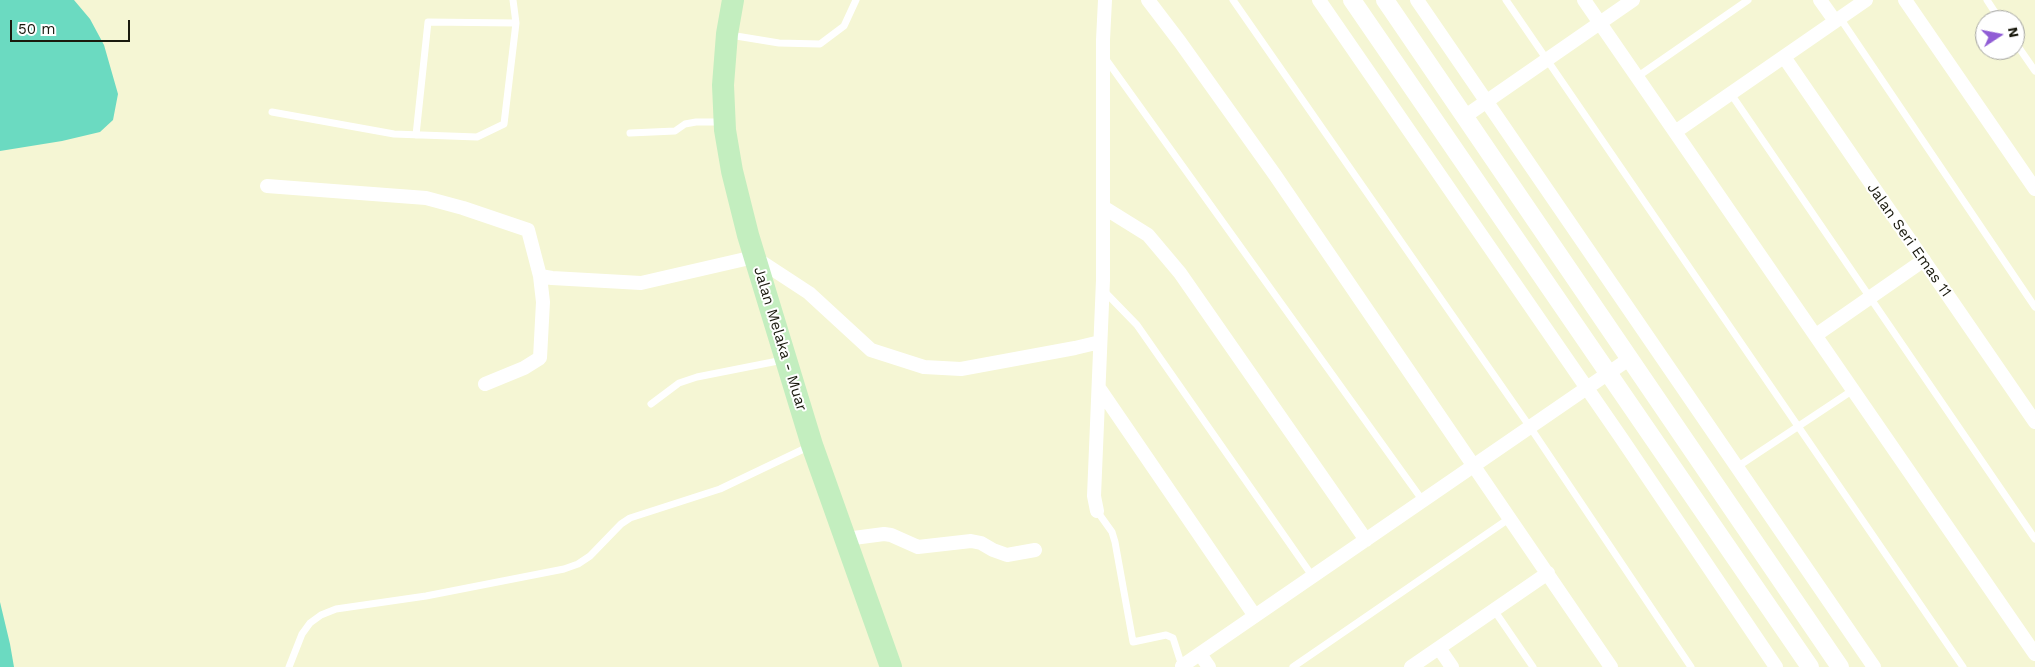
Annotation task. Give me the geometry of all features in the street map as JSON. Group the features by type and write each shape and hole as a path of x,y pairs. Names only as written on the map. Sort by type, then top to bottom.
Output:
{"main road":[{"name":"Jalan Melaka - Muar","path":"732,0 723,85 725,122 732,171 754,257 812,445 892,667"}],"street":[{"path":"1097,511 1094,496 1103,290 1103,55 1105,0"},
{"path":"1148,0 1275,176 1611,667"},
{"path":"1319,0 1587,388 1776,667"},
{"path":"1352,0 1810,667"},
{"path":"1385,0 1840,667"},
{"path":"1417,0 1874,667"},
{"path":"1584,0 2035,654"},
{"path":"1464,116 1633,0"},
{"path":"1820,0 1837,20"},
{"path":"1675,132 1866,0"},
{"path":"1905,0 2035,189"},
{"name":"Jalan Seri Emas 11","path":"1784,57 2035,422"},
{"path":"267,186 426,198 463,208 528,230 540,276 543,302 540,358 524,368 485,384"},
{"path":"1103,207 1148,235 1180,273 1366,540"},
{"path":"540,276 641,283 754,257 809,293 871,350 924,367 962,369 1100,342"},
{"path":"1816,336 1924,260"},
{"path":"1182,666 1629,360"},
{"path":"1099,388 1255,616"},
{"path":"846,539 884,534 891,535 918,547 972,542 981,543 1007,555 1035,550"},
{"path":"1411,667 1548,573"},
{"path":"1439,648 1452,667"},
{"path":"1200,654 1209,667"}],"lane":[{"path":"272,112 394,134 477,137 504,124 516,23 513,0"},
{"path":"727,34 779,43 820,44 844,26 856,0"},
{"path":"1233,0 1530,427 1691,667"},
{"path":"1506,0 1963,667"},
{"path":"1637,77 1748,0"},
{"path":"1837,20 2035,306"},
{"path":"416,135 428,22 516,23"},
{"path":"1103,55 1423,501"},
{"path":"2025,56 2035,71"},
{"path":"1731,94 2035,539"},
{"path":"630,133 675,131 685,124 696,122 725,122"},
{"path":"1103,290 1137,325 1312,577"},
{"path":"651,404 679,383 697,377 786,359"},
{"path":"1737,467 1852,390"},
{"path":"289,667 302,634 310,623 320,615 336,609 426,596 564,569 578,564 590,556 621,524 630,518 720,489 812,445"},
{"path":"1097,511 1112,532 1115,542 1133,642 1166,635 1173,638 1182,666"},
{"path":"1293,667 1510,518"},
{"path":"1494,610 1533,667"}],"water":[{"path":"0,0 74,0 90,19 104,45 118,94 113,120 100,132 62,141 0,151"},
{"path":"0,602 10,644 14,667 0,667"}]}
